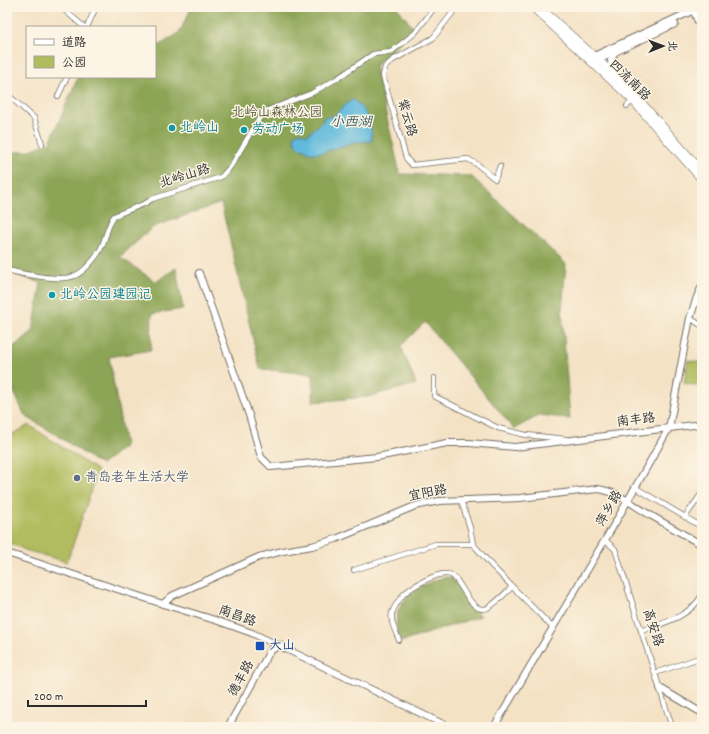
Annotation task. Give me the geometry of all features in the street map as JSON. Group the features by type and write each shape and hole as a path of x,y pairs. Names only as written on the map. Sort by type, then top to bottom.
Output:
{"main road":[{"name":"四流南路","path":"532,7 594,59 612,72 632,101 702,171"},
{"name":"四流南路","path":"540,7 594,59 702,180"}],"street":[{"path":"61,7 85,26"},
{"path":"86,26 96,7"},
{"name":"北岭山路","path":"7,270 57,278 74,276 86,268 101,249 111,220 114,216 146,203 152,199 221,177 231,166 263,112 312,93 338,78 373,54 391,52 415,33 435,7"},
{"name":"紫云路","path":"457,7 433,38 400,56 384,67 383,76 387,91 406,158 412,164 468,159 478,164 495,179 500,166"},
{"path":"694,10 702,31"},
{"path":"594,59 615,52 694,10"},
{"path":"594,59 694,10 702,10"},
{"path":"612,72 612,60 615,52"},
{"path":"58,96 67,78"},
{"path":"7,94 34,118 42,144"},
{"name":"南丰路","path":"199,274 249,415 261,457 271,467 377,457 448,443 469,443 515,447 702,424"},
{"name":"萍乡路","path":"494,727 636,488 669,428 690,318 696,297 702,286"},
{"path":"690,318 702,326"},
{"path":"434,378 434,396 452,407 498,428 526,435 572,440"},
{"path":"636,488 702,527"},
{"name":"宜阳路","path":"163,604 172,596 259,557 312,546 336,539 415,506 439,501 520,498 598,489 610,492 628,501 702,545"},
{"path":"685,517 702,492"},
{"path":"462,500 473,544 512,587 553,628"},
{"name":"高安路","path":"605,540 614,549 672,727"},
{"path":"354,570 436,544 473,544"},
{"name":"南昌路","path":"7,553 252,633 280,645 449,727"},
{"path":"399,640 392,622 394,607 404,594 439,574 452,576 475,606 482,610 488,609 512,587"},
{"path":"641,631 674,619 689,610 701,597"},
{"path":"701,597 702,606"},
{"name":"德丰路","path":"228,727 270,651 280,645"},
{"path":"655,673 702,657"},
{"path":"660,688 702,713"}],"green space":[{"name":"北岭山森林公园","path":"192,7 397,7 414,29 375,66 400,174 471,176 566,264 562,311 570,419 540,415 514,429 425,322 401,346 416,384 367,397 313,402 313,374 260,369 221,203 153,227 120,257 156,282 176,268 183,309 152,314 151,350 109,357 125,446 101,465 25,416 11,386 12,348 33,331 41,283 7,272 7,153 28,151 50,142 78,78 156,78 156,47 179,33"},
{"path":"688,360 702,363 702,387 684,383"},
{"path":"29,425 98,471 67,562 25,550 7,542 7,437"},
{"path":"444,577 452,578 481,616 401,642 397,629 396,618 404,601 416,590"}],"water":[{"name":"小西湖","path":"353,99 366,113 370,122 372,141 354,142 321,153 310,153 305,149 299,148 295,142 294,135 300,132 307,135 323,121 323,118 335,115"}],"place":[{"name":"北岭山","path":"172,128"},
{"name":"劳动广场","path":"244,130"},
{"name":"北岭公园建园记","path":"52,295"},
{"name":"青岛老年生活大学","path":"77,478"},
{"name":"大山","path":"260,646"}]}
